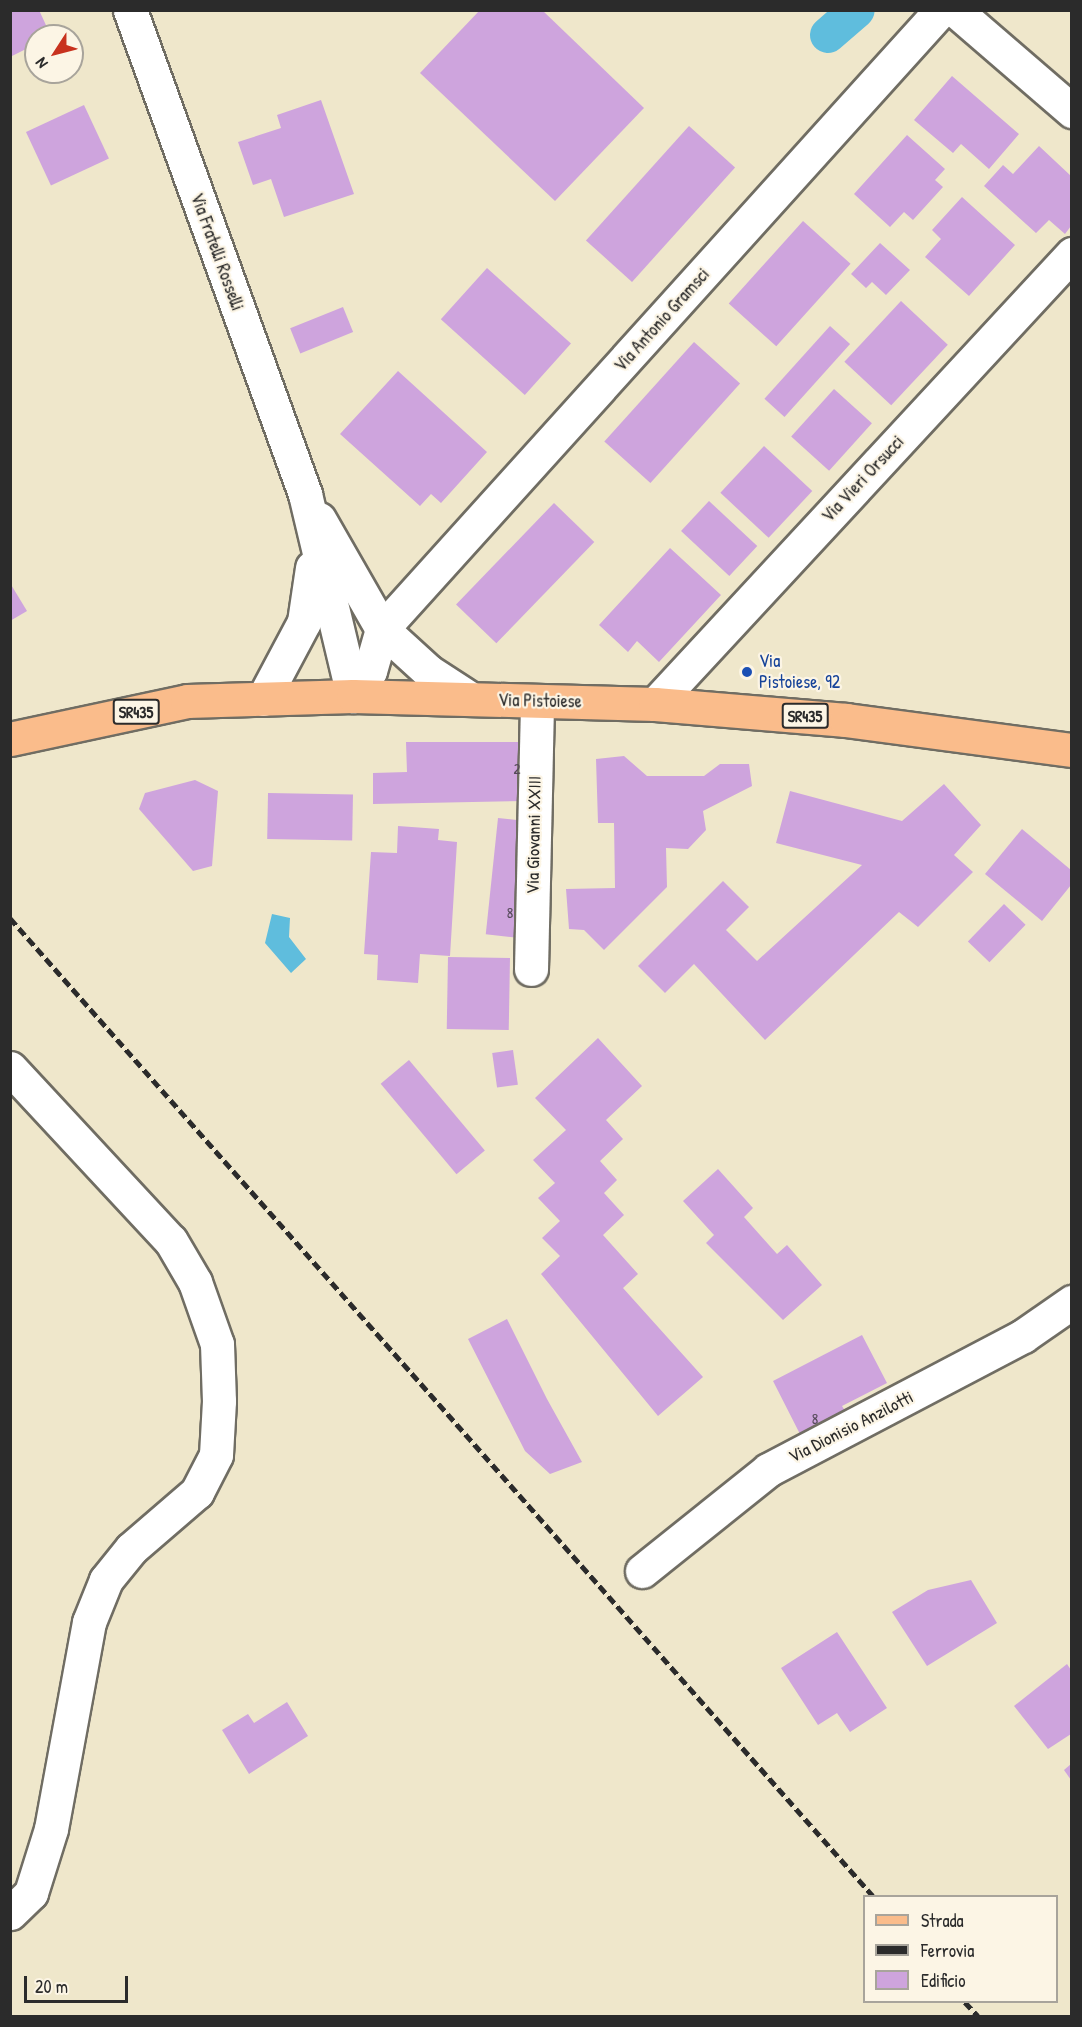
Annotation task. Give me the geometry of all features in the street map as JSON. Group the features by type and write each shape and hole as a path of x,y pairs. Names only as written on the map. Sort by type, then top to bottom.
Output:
{"main road":[{"name":"Via Pistoiese","path":"10,740 187,701 352,696 655,705 846,720 1071,750"}],"street":[{"name":"Via Fratelli Rosselli","path":"130,10 305,494 352,696"},
{"name":"Via Antonio Gramsci","path":"382,629 941,10"},
{"path":"955,10 1071,111"},
{"name":"Via Vieri Orsucci","path":"655,705 1071,254"},
{"name":"Via Fratelli Rosselli","path":"305,494 382,629 428,671 471,699"},
{"name":"Via Fratelli Rosselli","path":"263,699 304,622 312,569 305,494"},
{"path":"352,696 370,671 382,629"},
{"name":"Via Giovanni XXIII","path":"531,969 537,701"},
{"path":"10,1068 171,1241 195,1282 217,1344 219,1401 216,1455 197,1492 131,1549 106,1580 89,1622 51,1829 31,1893 10,1913"},
{"name":"Via Dionisio Anzilotti","path":"642,1571 760,1474 1004,1347 1071,1302"}],"water":[{"path":"272,914 290,918 289,937 306,959 291,973 265,943"}],"building":[{"path":"10,10 39,10 45,24 24,24 24,50 10,57"},
{"path":"480,10 542,10 644,108 555,201 420,73"},
{"path":"952,76 1019,134 989,169 961,144 953,153 914,120"},
{"path":"321,100 354,194 284,217 271,179 253,185 238,142 281,128 277,115"},
{"path":"84,105 109,158 51,186 26,132"},
{"path":"689,126 735,167 632,282 586,240"},
{"path":"907,135 945,169 935,180 943,187 913,220 904,212 890,227 854,194"},
{"path":"1039,146 1071,176 1071,226 1065,234 1049,220 1036,233 984,186 1003,165 1013,174"},
{"path":"962,197 1015,245 969,296 925,257 941,239 932,230"},
{"path":"803,221 851,264 776,346 729,303"},
{"path":"880,243 910,270 886,295 872,282 866,288 851,274"},
{"path":"487,268 571,344 525,395 441,319"},
{"path":"901,301 948,345 891,405 844,362"},
{"path":"343,307 353,332 300,353 290,328"},
{"path":"830,326 850,344 784,417 764,399"},
{"path":"694,342 740,383 650,483 604,442"},
{"path":"398,371 487,452 441,503 431,494 420,506 340,434"},
{"path":"834,389 872,423 829,471 791,437"},
{"path":"764,446 812,491 769,538 720,493"},
{"path":"709,501 757,546 729,576 681,531"},
{"path":"554,503 594,542 496,643 456,604"},
{"path":"670,548 721,595 659,662 637,641 628,652 599,625"},
{"path":"10,583 27,611 10,621"},
{"path":"406,742 526,742 527,801 373,804 373,773 407,772"},
{"path":"624,756 647,776 704,776 720,764 749,764 752,786 703,811 706,830 688,849 666,848 667,887 604,950 584,930 569,929 566,889 615,888 614,823 598,823 596,759"},
{"path":"195,780 218,791 212,866 193,871 139,809 145,793"},
{"path":"944,784 981,825 954,855 973,872 918,927 899,912 765,1040 694,964 665,993 638,966 723,881 749,907 726,930 757,961 862,865 776,843 790,791 902,821"},
{"path":"268,793 353,794 352,840 267,839"},
{"path":"498,818 528,821 516,937 486,934"},
{"path":"398,826 439,829 438,840 457,842 450,956 420,954 418,983 377,980 378,955 364,954 371,852 397,853"},
{"path":"1022,829 1071,870 1071,885 1042,921 985,874"},
{"path":"1004,904 1026,925 989,962 968,941"},
{"path":"448,957 510,958 509,1030 447,1029"},
{"path":"598,1038 642,1086 606,1120 623,1139 600,1161 617,1180 604,1193 624,1215 603,1235 638,1274 623,1288 703,1377 658,1416 541,1274 560,1256 542,1238 560,1221 538,1198 555,1183 533,1160 566,1130 535,1098"},
{"path":"513,1050 518,1085 497,1088 492,1053"},
{"path":"409,1060 485,1150 457,1174 381,1084"},
{"path":"718,1169 753,1208 744,1217 777,1254 787,1245 822,1285 783,1320 706,1243 714,1235 683,1201"},
{"path":"507,1319 582,1462 550,1474 525,1451 468,1339"},
{"path":"862,1335 887,1383 842,1406 847,1414 802,1438 773,1381"},
{"path":"971,1580 997,1623 927,1666 892,1612 928,1590"},
{"path":"837,1632 887,1708 850,1732 837,1713 818,1725 781,1668"},
{"path":"1067,1664 1071,1670 1071,1734 1048,1749 1014,1706"},
{"path":"287,1702 308,1736 249,1774 222,1730 248,1714 254,1723"},
{"path":"1071,1764 1071,1780 1064,1770"}],"waterway":[{"path":"828,35 857,10"}],"railway":[{"path":"10,918 872,1895"},
{"path":"966,2003 978,2016"}],"place":[{"name":"Via Pistoiese, 92","path":"747,672"}]}
